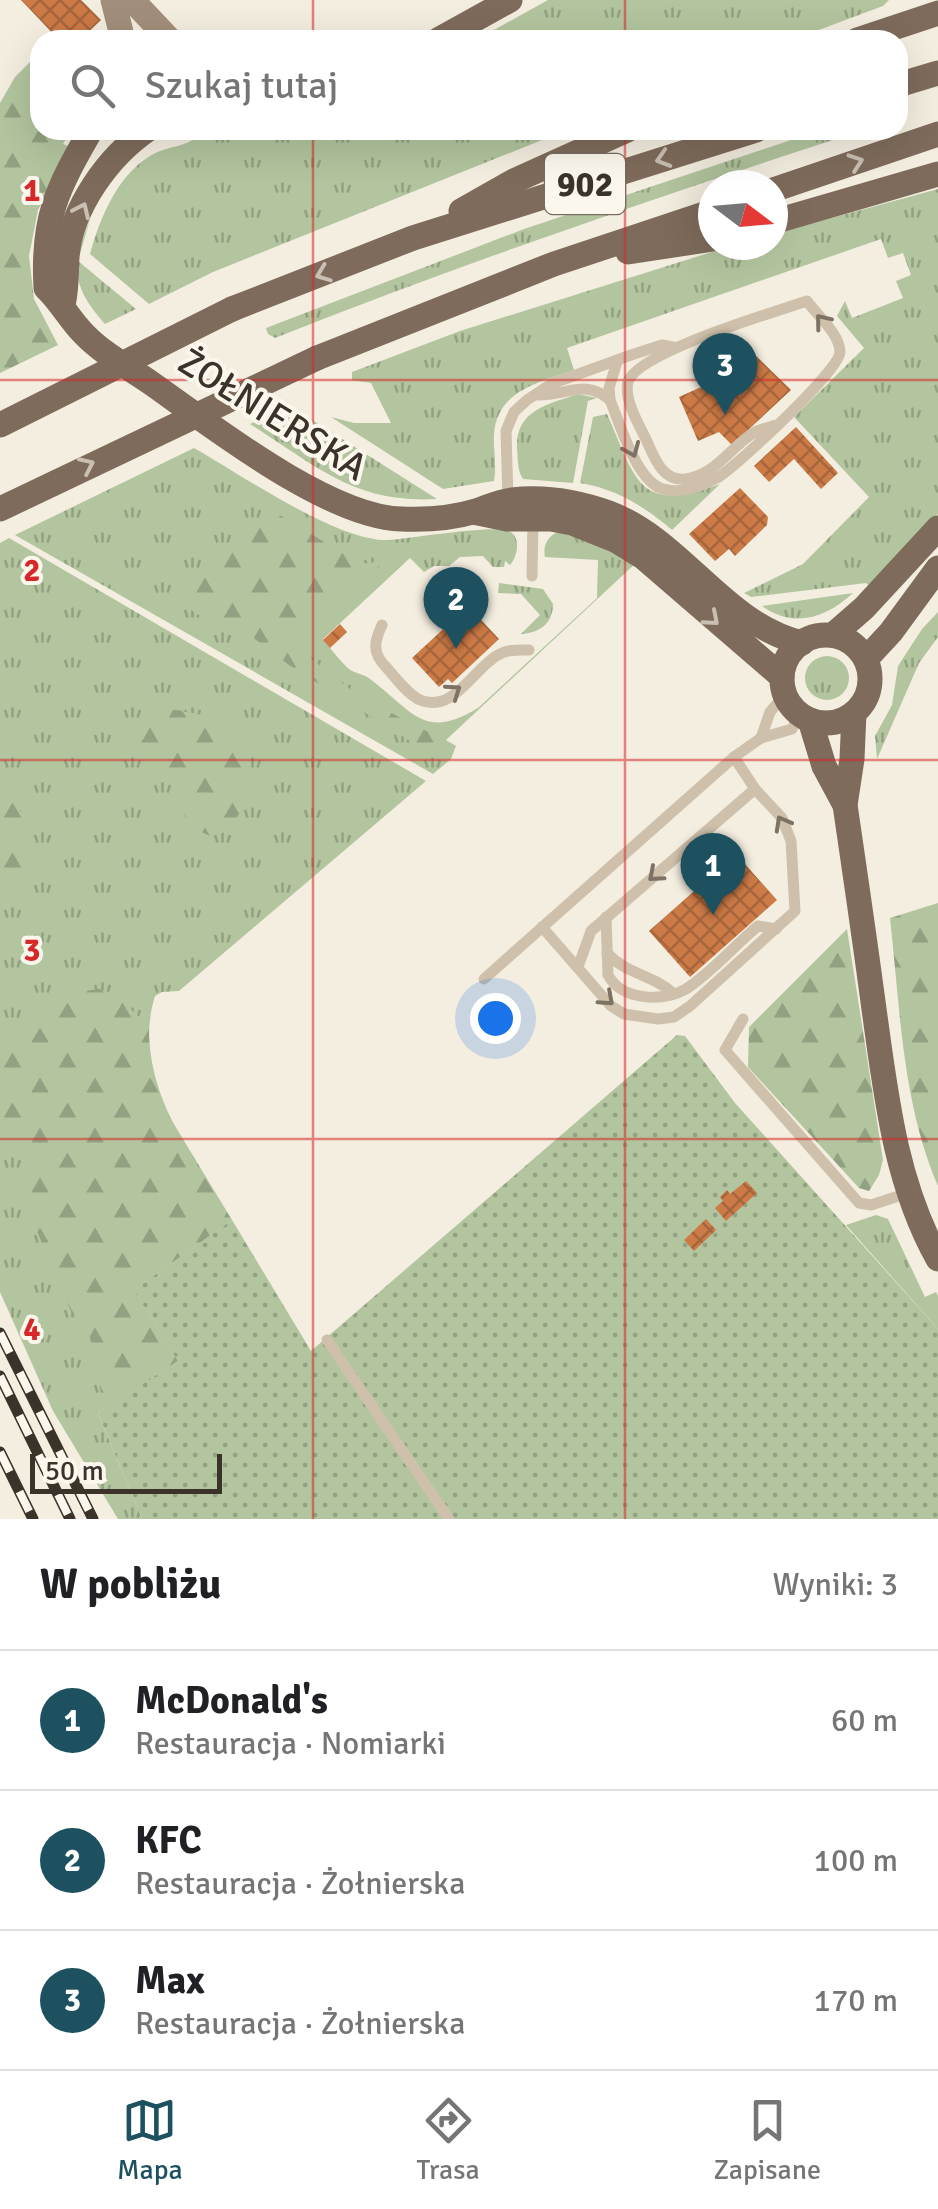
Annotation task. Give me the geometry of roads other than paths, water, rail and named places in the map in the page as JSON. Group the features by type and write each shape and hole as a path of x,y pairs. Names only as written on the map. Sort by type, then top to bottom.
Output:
{"main road":[{"path":"456,30 510,0"},
{"path":"875,30 917,0"},
{"path":"886,30 938,13"},
{"path":"908,82 938,73"},
{"path":"788,185 938,134"},
{"name":"ŻOŁNIERSKA","path":"87,140 47,222 44,252 46,288 63,304 86,337 222,434 332,502 354,511 415,519 473,512 508,500 560,500 613,515 651,550"},
{"path":"63,304 69,280 67,258 80,211 104,172 137,140"},
{"path":"413,238 514,181 605,140"},
{"name":"902","path":"0,425 232,309 413,238 724,140"},
{"path":"788,218 938,174"},
{"name":"902","path":"0,509 317,358 554,264 698,215"},
{"path":"554,264 698,240"},
{"name":"ŻOŁNIERSKA","path":"473,512 508,519 572,523 651,550"},
{"path":"833,635 864,608 938,528"},
{"path":"651,550 762,628 802,642"},
{"path":"651,550 794,701 827,722 848,718 868,694 870,676 866,660 846,640 833,635 802,642 790,654 794,701 845,805"},
{"path":"866,660 938,568"},
{"path":"854,713 845,805 885,1094 909,1192 938,1259"}],"street":[{"path":"114,0 121,30"},
{"path":"132,0 160,30"}],"lane":[{"path":"617,362 609,388 610,400 646,478 662,489 686,490 716,478 776,425 839,362 838,340 807,301 674,348 633,372 627,394 660,468 674,479 704,473 755,432 776,425"},
{"path":"508,500 506,431 514,412 550,384 662,345 674,348"},
{"path":"537,396 589,387 610,400"},
{"path":"532,576 533,519"},
{"path":"382,625 374,646 379,661 425,702 445,700 496,656 511,650 529,650"},
{"path":"484,979 734,757 761,738 792,729 794,701 770,712 761,738"},
{"path":"542,927 611,1006 624,1014 658,1020 674,1017 776,929 795,911 791,840 782,818 755,789 734,757"},
{"path":"578,967 591,932 606,916 755,789"},
{"path":"606,916 608,975 621,990 657,998 686,989 758,926 776,929"},
{"path":"607,953 621,968 663,984 673,993"},
{"path":"743,1019 725,1050 859,1203 871,1205 909,1192"},
{"path":"327,1340 449,1519"}],"railway":[{"path":"0,1333 93,1519"},
{"path":"0,1376 70,1519"},
{"path":"0,1452 33,1519"}],"place":[{"name":"Max","path":"725,415"},
{"name":"KFC","path":"456,649"},
{"name":"McDonald's","path":"713,915"}]}
